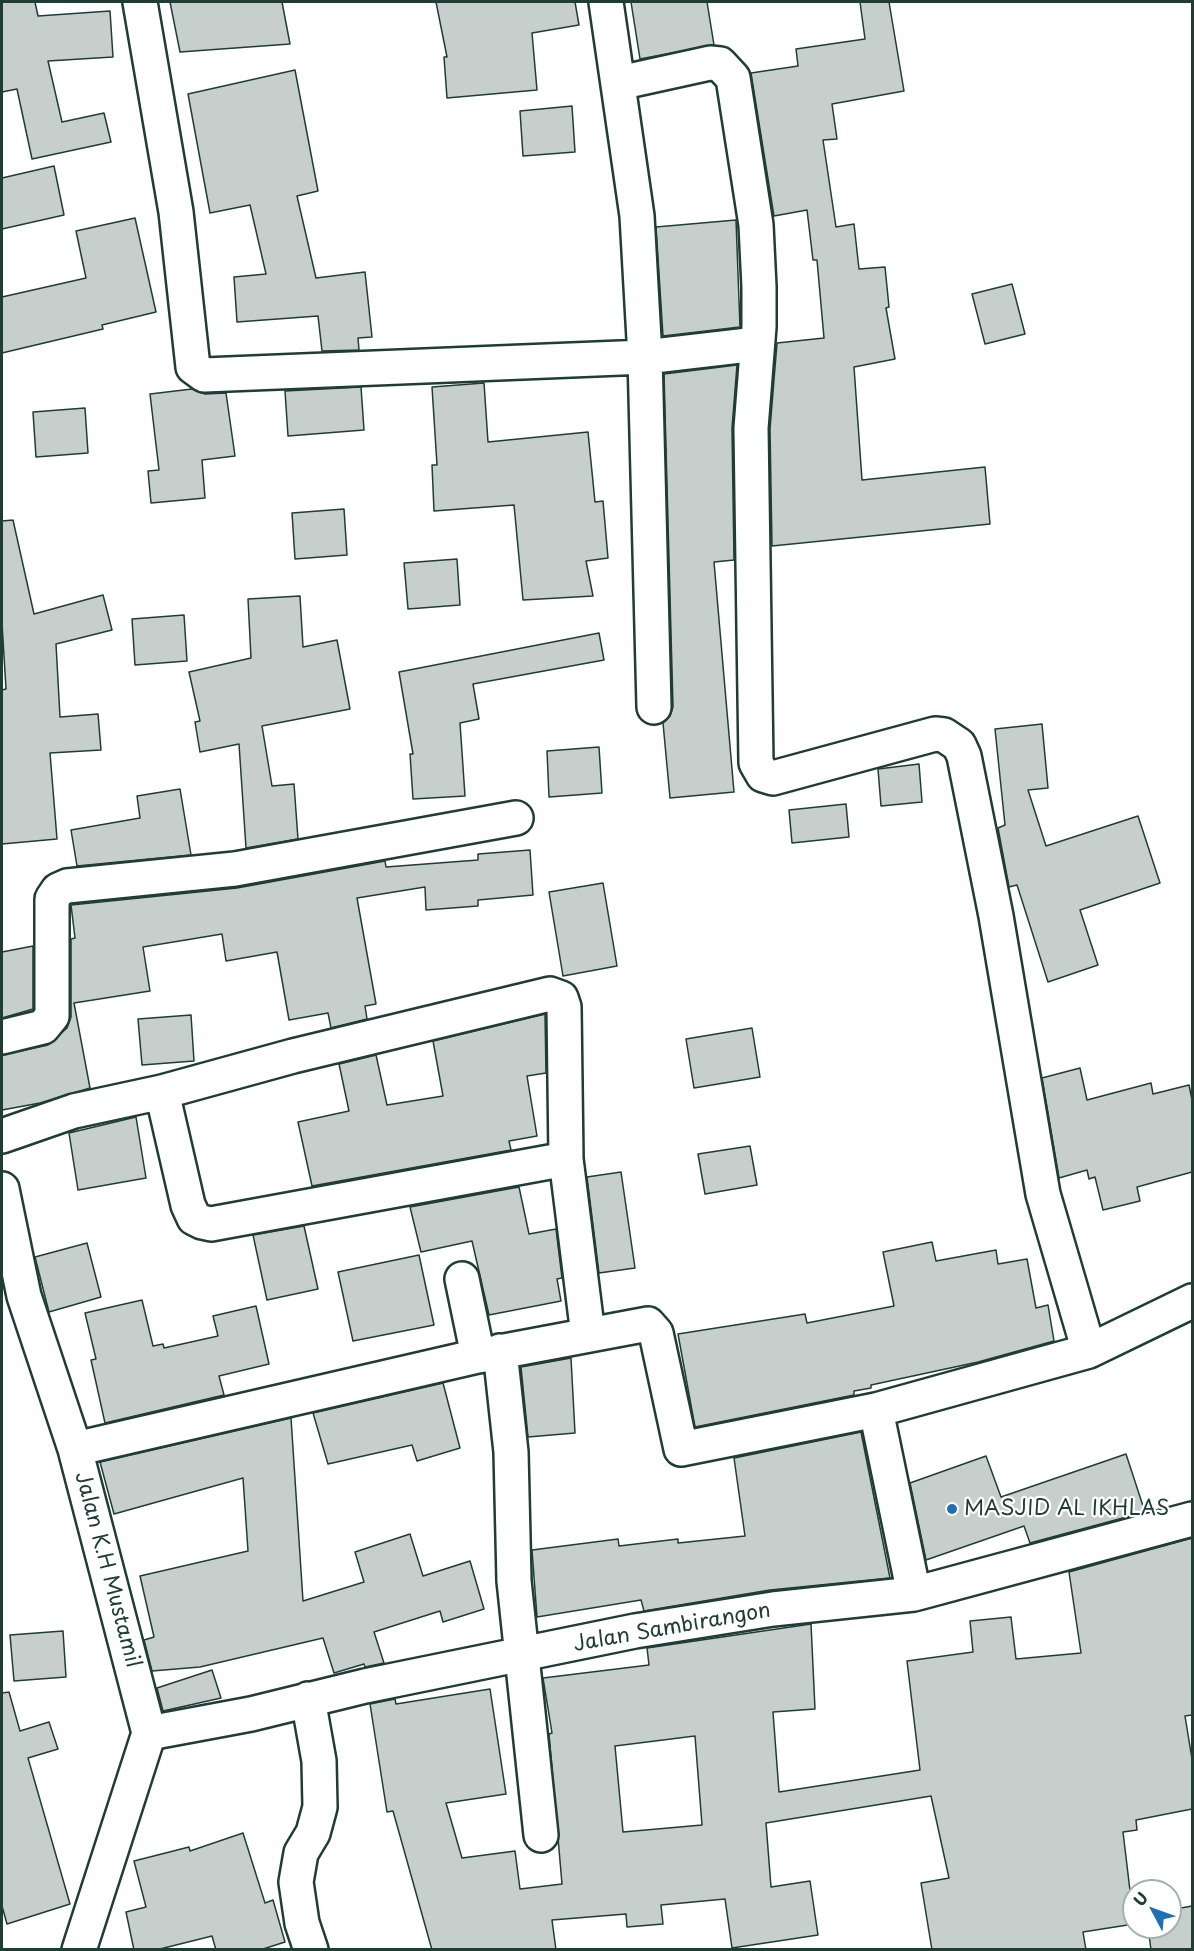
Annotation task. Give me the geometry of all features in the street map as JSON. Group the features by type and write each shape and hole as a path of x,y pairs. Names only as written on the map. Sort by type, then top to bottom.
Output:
{"street":[{"path":"140,2 176,212 193,367 204,375 645,357 757,344"},
{"path":"606,2 637,216 645,357 654,707"},
{"path":"619,83 710,63 720,64 733,78 756,225 759,327 751,428 756,763 763,775 773,778 934,734 944,735 958,745 964,756 996,916 1043,1194 1089,1351"},
{"path":"2,1037 36,1030 43,1027 52,1016 52,900 58,890 67,886 235,869 516,818"},
{"path":"2,1136 74,1111 162,1092 315,1051 541,996 556,995 561,998 564,1007 566,1158 588,1335"},
{"path":"162,1092 188,1205 194,1218 211,1224 566,1158"},
{"name":"Jalan K.H Mustamil","path":"2,1189 13,1298 75,1449 149,1733"},
{"path":"462,1279 489,1354 511,1452 512,1554 541,1835"},
{"path":"75,1449 489,1354 645,1324 654,1329 681,1449 876,1410 1089,1351 1192,1301"},
{"path":"876,1410 914,1594"},
{"name":"Jalan Sambirangon","path":"149,1733 251,1714 308,1699 635,1631 773,1610 914,1594 1192,1519"},
{"path":"308,1699 319,1761 320,1807 313,1833 301,1853 296,1882 302,1923 311,1950"},
{"path":"79,1950 149,1733"}],"building":[{"path":"2,2 35,2 38,16 110,11 113,57 48,61 62,122 104,113 111,142 32,159 17,89 2,92"},
{"path":"170,2 282,2 290,44 180,52"},
{"path":"436,2 575,2 579,25 532,33 537,90 447,98 444,57 447,57"},
{"path":"631,2 707,2 714,45 640,59"},
{"path":"860,2 889,2 904,91 832,104 837,139 823,140 836,227 854,224 859,269 885,267 889,307 886,308 895,359 854,367 862,480 985,467 990,524 772,546 770,429 777,343 824,338 817,260 813,260 807,210 774,216 751,73 798,66 796,49 865,39"},
{"path":"295,70 318,191 297,196 316,278 365,272 372,337 358,338 359,350 322,351 318,316 237,322 234,277 266,274 250,205 210,213 188,94"},
{"path":"572,106 575,152 523,156 520,111"},
{"path":"54,166 64,215 2,229 2,178"},
{"path":"135,218 156,312 102,325 103,329 2,353 2,297 86,278 76,231"},
{"path":"736,220 740,327 663,336 656,227"},
{"path":"1012,284 1025,334 985,344 972,294"},
{"path":"737,365 732,428 734,560 714,562 734,792 670,798 663,723 670,716 673,707 664,374"},
{"path":"484,383 488,442 588,432 595,502 603,501 608,558 586,561 593,596 523,600 514,505 434,511 432,465 437,465 432,387"},
{"path":"361,387 364,430 288,436 285,391"},
{"path":"192,389 205,394 226,393 235,456 202,460 205,498 151,503 148,471 159,470 150,394"},
{"path":"85,408 88,453 36,457 33,412"},
{"path":"344,509 347,555 295,559 292,513"},
{"path":"13,520 34,614 103,595 112,630 56,644 60,717 98,714 101,750 50,753 57,839 2,844 2,690 6,689 2,623 2,521"},
{"path":"457,559 460,605 408,609 404,563"},
{"path":"300,596 303,647 337,640 350,709 262,726 272,786 294,784 298,839 246,848 239,744 200,752 195,722 200,721 189,672 251,658 248,599"},
{"path":"184,615 187,661 135,665 132,619"},
{"path":"599,633 604,660 473,684 479,719 460,723 465,796 413,799 410,754 413,754 399,672"},
{"path":"1042,724 1048,788 1028,790 1046,846 1138,816 1160,883 1080,910 1098,965 1048,982 1017,885 1009,887 998,828 1005,825 995,729"},
{"path":"599,747 602,793 549,797 547,751"},
{"path":"919,764 922,802 881,806 878,769"},
{"path":"180,789 191,855 77,866 71,830 140,818 137,796"},
{"path":"846,804 849,837 792,843 789,810"},
{"path":"530,850 533,895 478,900 478,906 426,910 425,887 357,898 376,1004 365,1006 367,1019 331,1028 328,1013 289,1020 277,952 226,961 222,934 143,947 150,991 74,1003 90,1088 40,1103 2,1110 2,1055 48,1045 67,1028 71,1017 71,939 75,938 71,905 237,888 385,861 386,867 478,860 478,854"},
{"path":"603,883 617,966 563,976 549,892"},
{"path":"33,946 33,1009 2,1018 2,952"},
{"path":"545,1014 546,1073 527,1076 537,1136 509,1141 511,1150 312,1186 298,1122 349,1111 339,1064 376,1055 387,1105 443,1096 433,1041"},
{"path":"191,1015 194,1061 142,1065 138,1019"},
{"path":"752,1028 760,1077 694,1088 686,1039"},
{"path":"1080,1068 1087,1100 1151,1083 1153,1094 1189,1085 1192,1100 1192,1172 1137,1187 1140,1201 1103,1210 1095,1177 1089,1179 1087,1170 1059,1178 1042,1078"},
{"path":"136,1117 146,1178 78,1190 69,1133"},
{"path":"750,1146 757,1185 705,1194 698,1154"},
{"path":"621,1172 635,1268 599,1273 587,1177"},
{"path":"519,1187 529,1234 556,1229 562,1278 557,1279 561,1301 489,1315 472,1241 421,1252 410,1207"},
{"path":"304,1226 318,1289 267,1300 253,1235"},
{"path":"932,1242 936,1261 996,1250 998,1264 1027,1259 1036,1308 1048,1305 1054,1341 978,1362 871,1385 871,1388 854,1391 854,1395 695,1427 678,1334 805,1314 807,1323 894,1306 883,1252"},
{"path":"87,1243 101,1297 49,1312 35,1257"},
{"path":"419,1255 434,1325 353,1341 338,1272"},
{"path":"142,1300 153,1346 163,1344 164,1348 218,1336 213,1316 256,1306 269,1364 219,1376 224,1395 105,1423 91,1360 96,1359 85,1313"},
{"path":"571,1358 575,1433 528,1437 521,1367"},
{"path":"443,1383 460,1448 417,1461 412,1445 328,1464 313,1413"},
{"path":"291,1418 303,1601 364,1582 355,1552 410,1534 423,1576 470,1561 484,1609 443,1622 440,1611 374,1632 384,1663 365,1667 364,1664 334,1673 323,1638 200,1667 152,1671 144,1640 154,1637 140,1576 248,1551 243,1478 114,1514 100,1462"},
{"path":"861,1432 890,1578 770,1590 644,1611 641,1600 537,1617 532,1550 618,1539 619,1546 678,1539 678,1543 745,1536 734,1458"},
{"path":"1126,1454 1145,1512 1030,1543 1024,1526 926,1560 910,1483 986,1456 1001,1497"},
{"path":"1192,1538 1192,1715 1185,1716 1192,1759 1192,1809 1136,1820 1137,1830 1123,1832 1129,1879 1122,1879 1122,1926 1083,1932 1086,1950 932,1950 921,1883 949,1878 931,1796 766,1823 771,1887 810,1881 818,1935 732,1948 725,1899 661,1905 663,1924 627,1927 626,1914 552,1920 556,1950 432,1950 393,1811 387,1812 370,1704 395,1699 396,1704 490,1689 506,1794 446,1803 462,1858 515,1851 520,1889 562,1884 549,1734 552,1733 543,1678 649,1665 647,1648 811,1624 815,1709 773,1712 779,1792 920,1770 907,1661 973,1652 970,1621 1011,1617 1016,1659 1081,1653 1069,1572","holes":["695,1736 702,1825 623,1832 615,1746"]},
{"path":"63,1631 66,1677 14,1681 10,1635"},
{"path":"212,1670 221,1698 163,1711 157,1688"},
{"path":"9,1692 20,1731 49,1722 58,1749 28,1758 70,1904 7,1924 2,1906 2,1693"},
{"path":"243,1833 265,1903 273,1900 285,1942 260,1950 216,1950 212,1936 156,1950 134,1950 126,1912 146,1907 134,1861 189,1847 190,1851"},
{"path":"1192,1906 1192,1950 1151,1950 1150,1939 1182,1939 1182,1908"}],"place":[{"name":"MASJID AL IKHLAS","path":"952,1509"}]}
